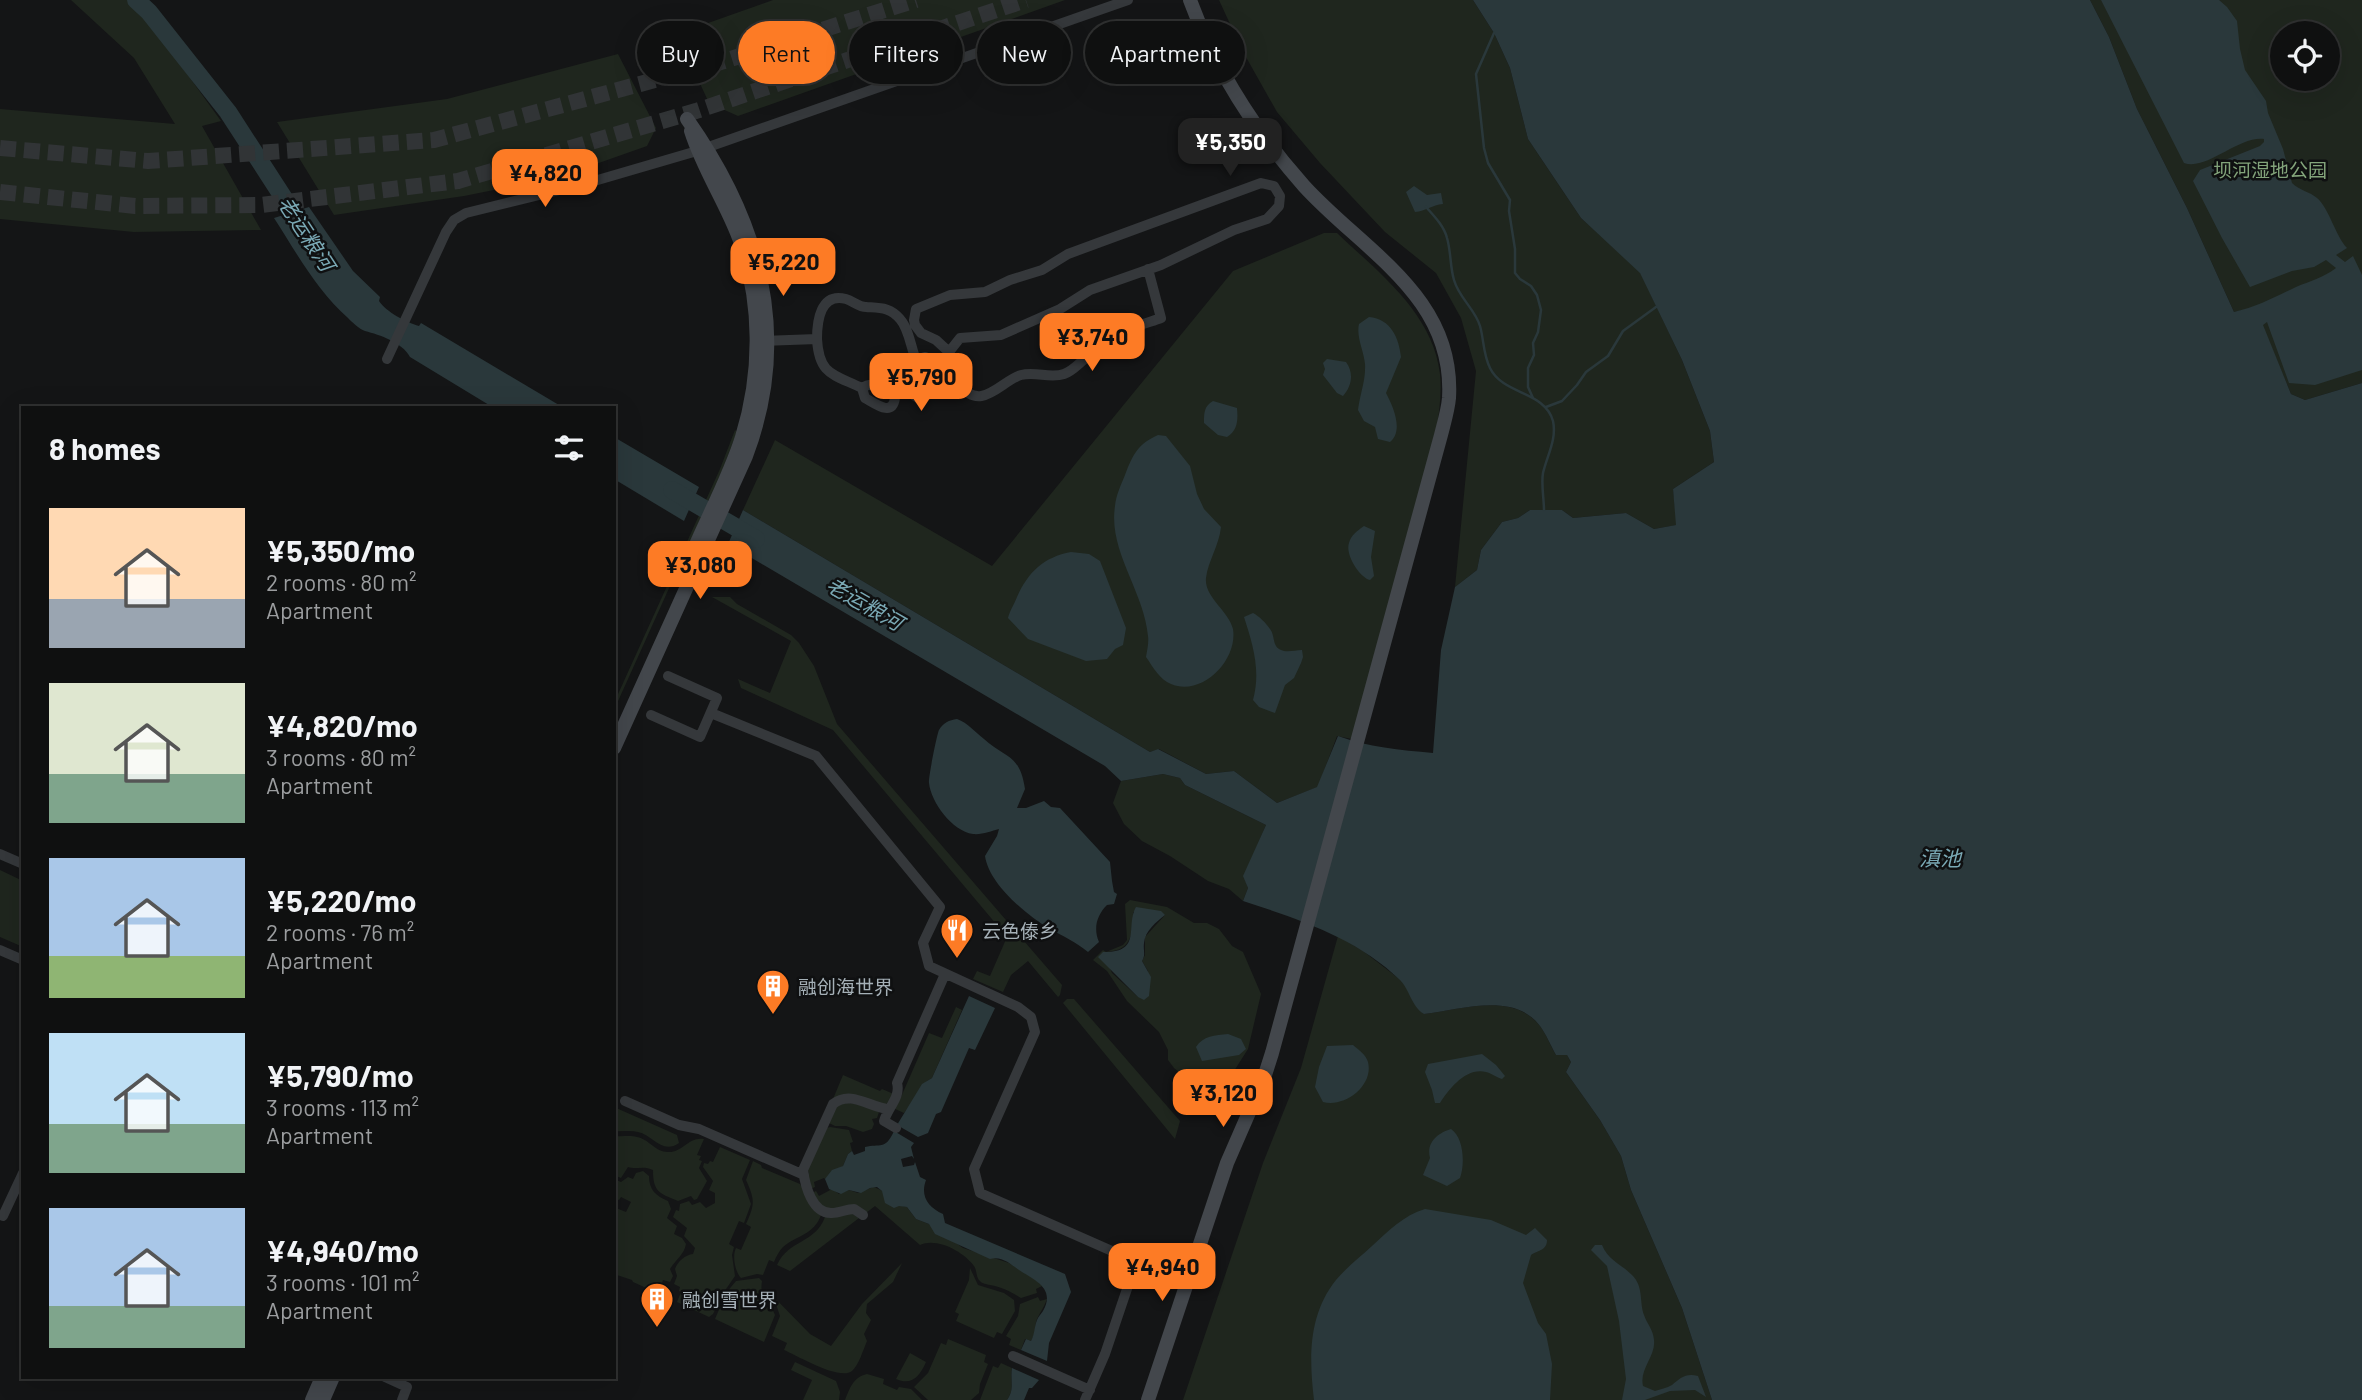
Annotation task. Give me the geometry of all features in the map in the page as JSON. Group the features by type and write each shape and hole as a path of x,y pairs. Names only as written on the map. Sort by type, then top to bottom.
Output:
{"street":[{"path":"387,359 446,232 454,220 466,213 584,184 703,149 1128,0"},
{"path":"1148,1400 1227,1163 1272,1053 1449,399 1448,369 1442,342 1429,312 1415,292 1324,206 1275,151 1248,113 1214,54 1190,0"},
{"path":"616,722 725,491 747,417 762,341 740,241 703,149"},
{"path":"949,352 960,338 1001,335 1060,309 1090,290 1148,270 1234,230 1267,219 1281,201 1278,190 1270,183 1261,183 1068,254 1042,270 1010,280 985,292 950,295 919,306 914,320 917,329 936,340 949,352 964,389 975,395 992,393 1020,375 1068,373 1088,357 1118,344 1126,332 1161,318 1148,270"},
{"path":"862,388 828,371 818,357 817,321 821,309 831,301 843,299 862,307 884,307 899,317 916,360"},
{"path":"762,341 817,340"},
{"path":"942,390 930,359 925,357 905,363 903,369 914,397 918,398 961,384"},
{"path":"616,743 701,544"},
{"path":"650,715 700,737 717,698 668,676"},
{"path":"711,713 816,756 940,907 923,943 929,966 1003,1000 1031,1017 1035,1032 974,1169 980,1193 1121,1255 1129,1283 1105,1353 1087,1395 1013,1356"},
{"path":"0,854 21,863"},
{"path":"0,950 21,959"},
{"path":"896,1128 884,1121 899,1090 897,1083 945,974"},
{"path":"863,1215 854,1209 825,1213 814,1204 803,1170 833,1104 839,1099 858,1099 876,1108 888,1109"},
{"path":"625,1101 679,1125 699,1129 804,1175"},
{"path":"4,1216 21,1178"},
{"path":"312,1400 321,1379"},
{"path":"323,1400 332,1379"},
{"path":"389,1379 407,1387 402,1400"}],"green space":[{"path":"71,0 127,0 146,17 221,121 202,126 261,230 134,232 0,219 0,109 175,124 134,58"},
{"path":"773,0 1065,0 1006,21 977,21 977,31 963,36 963,21 849,21 849,77 835,82 835,21 738,21 738,84 828,84 738,116 709,103 700,84 724,84 724,21 714,21"},
{"path":"1219,0 1473,0 1494,33 1510,68 1528,139 1581,218 1640,272 1682,360 1710,431 1714,462 1673,489 1677,525 1654,529 1626,513 1573,518 1562,510 1530,510 1518,518 1502,522 1481,550 1477,570 1455,587 1476,371 1461,318 1436,273 1385,232 1320,163 1277,112 1245,55 1245,21 1229,21"},
{"name":"坝河湿地公园","path":"2090,0 2362,0 2362,383 2305,400 2291,394 2255,308 2234,312 2187,208 2137,109 2109,37"},
{"path":"618,54 656,128 647,146 559,177 464,196 334,215 277,122 447,99"},
{"path":"1324,233 1337,233 1386,279 1415,313 1435,352 1441,389 1436,433 1352,739 1337,736 1318,787 1277,803 1234,771 1206,774 1159,749 1150,752 743,510 775,440 992,566 1233,271"},
{"path":"735,430 737,432 722,471 616,706 616,699"},
{"path":"712,597 730,597 737,604 791,635 799,643 814,666 837,724 1062,985 1058,997 1028,961 1011,975 1003,992 973,979 977,971 990,976 1007,937 833,730 741,688 738,679 770,693 791,641"},
{"path":"1163,774 1180,778 1185,785 1266,825 1244,876 1248,888 1243,901 1229,889 1208,881 1142,841 1124,824 1113,803 1121,781"},
{"path":"0,870 21,880 21,946 0,937"},
{"path":"1130,900 1167,907 1194,923 1207,923 1219,929 1232,946 1243,952 1261,994 1248,1049 1234,1071 1198,1082 1184,1076 1168,1060 1168,1050 1159,1032 1127,1001 1107,971 1093,960 1103,950 1106,952 1103,952 1112,973 1138,997 1148,971 1142,961 1145,955 1145,937 1165,915 1133,912 1131,935 1125,946 1107,952 1123,945 1127,940 1125,904"},
{"path":"1338,936 1363,951 1402,981 1424,1014 1485,1005 1516,1009 1529,1015 1540,1026 1556,1055 1567,1055 1571,1062 1566,1072 1600,1120 1621,1156 1631,1190 1682,1308 1712,1400 1183,1400 1263,1163 1301,1068"},
{"path":"1067,999 1074,999 1180,1121 1175,1139 1063,1003"},
{"path":"956,1007 962,1010 932,1078 923,1085 904,1113 893,1108 901,1097 929,1033 942,1038"},
{"path":"843,1075 896,1095 885,1105 833,1099"},
{"path":"844,1102 866,1106 879,1112 877,1118 872,1119 872,1129 863,1132 829,1123 836,1107"},
{"path":"616,1108 677,1135 679,1143 663,1146 632,1131 616,1131"},
{"path":"827,1128 849,1130 853,1142 850,1143 852,1151 843,1166 825,1179 814,1182 815,1187 810,1189 808,1169"},
{"path":"616,1136 641,1138 659,1150 668,1152 694,1140 704,1139 697,1155 701,1156 699,1168 707,1181 697,1199 694,1200 691,1196 678,1201 658,1191 653,1170 628,1167 621,1178 616,1176"},
{"path":"720,1147 750,1160 742,1179 751,1204 744,1223 739,1221 729,1244 734,1247 732,1255 735,1276 709,1317 677,1302 681,1292 680,1287 674,1284 677,1276 675,1269 682,1259 693,1254 695,1248 684,1236 687,1228 673,1217 676,1210 679,1211 680,1204 689,1201 692,1205 700,1202 706,1208 715,1203 715,1193 709,1190 713,1181 703,1167 704,1163 713,1162"},
{"path":"753,1161 762,1168 800,1184 821,1215 810,1231 783,1247 774,1262 769,1260 763,1275 741,1278 734,1255 736,1248 741,1250 751,1227 746,1224 753,1202 746,1180"},
{"path":"643,1171 649,1176 654,1192 668,1201 671,1209 667,1218 677,1226 674,1234 686,1244 670,1269 673,1276 670,1282 658,1282 653,1291 616,1275 616,1208 626,1212 631,1202 621,1197 619,1200 616,1199 616,1180 621,1182 628,1177 633,1179 636,1173"},
{"path":"873,1187 907,1207 916,1219 929,1224 963,1248 1009,1263 1035,1278 1042,1286 1036,1289 1037,1293 1021,1298 1002,1288 983,1283 974,1266 964,1256 942,1244 920,1245 875,1206 866,1213 824,1210 812,1193 816,1191 819,1196 832,1189 839,1194 849,1190 858,1193"},
{"path":"851,1213 859,1218 790,1271 777,1265 788,1250 821,1226 825,1217"},
{"path":"902,1263 893,1282 867,1304 866,1313 871,1320 864,1334 867,1341 852,1371 838,1373 819,1366 784,1350 787,1343 772,1336 780,1316 777,1307 765,1293 766,1289 810,1334 831,1346 862,1304"},
{"path":"970,1268 978,1285 1004,1293 1014,1300 1015,1311 1002,1334 997,1332 994,1338 956,1321 959,1314 955,1312 969,1280"},
{"path":"759,1278 762,1281 763,1296 775,1315 764,1342 715,1319 726,1293 736,1281"},
{"path":"1038,1297 1040,1301 1047,1299 1037,1319 1031,1341 1025,1339 1021,1350 1009,1345 1011,1339 1006,1336 1018,1316 1020,1304"},
{"path":"948,1339 986,1355 984,1362 988,1364 979,1393 971,1400 928,1400 914,1387 928,1373 941,1343 946,1345"},
{"path":"910,1353 926,1362 924,1367 911,1380 896,1379"},
{"path":"795,1362 836,1381 840,1392 839,1400 803,1400 812,1380 791,1370"},
{"path":"1001,1363 1012,1368 1012,1388 1007,1400 980,1400 993,1366 998,1368"},
{"path":"867,1374 884,1379 883,1384 897,1390 899,1387 911,1389 922,1400 845,1400 855,1380"}],"water":[{"name":"滇池","path":"1473,0 2090,0 2109,37 2137,109 2187,208 2234,312 2266,301 2336,268 2326,260 2314,267 2292,271 2250,287 2193,181 2200,170 2260,146 2264,139 2254,139 2203,162 2184,163 2101,0 2219,0 2237,21 2245,70 2266,101 2292,183 2321,202 2347,248 2336,255 2345,262 2353,256 2362,275 2362,370 2315,385 2289,383 2267,322 2263,325 2291,394 2305,400 2362,383 2362,1400 1712,1400 1682,1308 1631,1190 1621,1156 1600,1120 1566,1072 1571,1062 1567,1055 1556,1055 1540,1026 1529,1015 1516,1009 1486,1005 1424,1014 1416,1007 1400,980 1365,952 1306,923 1243,901 1248,888 1243,876 1266,825 1185,785 1180,778 1163,774 1121,781 1105,766 728,544 743,510 1150,752 1158,749 1206,774 1234,771 1277,803 1317,787 1338,736 1373,745 1433,753 1441,650 1455,587 1477,570 1481,550 1502,522 1518,518 1530,510 1562,510 1573,518 1626,513 1654,529 1676,525 1673,489 1714,462 1710,431 1682,360 1640,273 1581,218 1528,139 1510,68 1494,33"},
{"path":"1414,186 1427,195 1441,193 1443,204 1415,212 1406,192"},
{"path":"309,207 353,271 380,297 379,301 386,309 419,326 421,323 561,406 491,406 410,357 396,343 358,327 317,283 274,218"},
{"path":"1369,317 1383,321 1388,326 1396,337 1400,350 1401,357 1386,393 1397,425 1390,442 1378,439 1375,427 1364,421 1358,410 1365,370 1358,329 1359,324"},
{"path":"1327,359 1346,362 1349,366 1351,379 1343,396 1337,393 1323,375 1323,363"},
{"path":"1213,401 1237,408 1236,424 1227,437 1218,435 1204,423 1205,410"},
{"path":"1158,435 1166,436 1190,466 1204,509 1221,527 1207,572 1206,585 1233,629 1233,641 1224,663 1206,680 1183,687 1163,680 1146,657 1148,639 1145,619 1121,555 1114,523 1116,498 1131,461 1141,446"},
{"path":"616,438 699,487 684,521 616,480"},
{"path":"1364,526 1375,531 1371,557 1374,576 1370,580 1357,570 1348,548 1353,535"},
{"path":"1071,552 1089,554 1100,561 1126,628 1123,645 1115,649 1107,659 1086,661 1028,639 1008,618 1021,588 1032,573 1045,562"},
{"path":"1253,613 1272,632 1275,645 1280,650 1302,650 1301,663 1294,678 1285,685 1275,713 1259,707 1253,700 1256,668 1244,617"},
{"path":"957,719 1015,763 1025,789 1017,808 1026,808 1044,801 1051,807 1060,808 1110,862 1114,892 1117,894 1114,904 1107,905 1098,917 1096,932 1099,942 1088,952 1030,916 1010,898 993,877 985,856 999,829 980,834 965,832 950,822 938,807 929,783 938,733 946,722"},
{"path":"1136,907 1161,911 1165,915 1152,927 1145,939 1142,961 1151,977 1149,996 1144,1000 1098,957 1103,952 1123,948 1128,943"},
{"path":"969,996 995,1008 975,1050 969,1048 941,1112 936,1114 928,1133 918,1137 897,1125 922,1084 932,1078"},
{"path":"1228,1034 1241,1039 1246,1049 1239,1055 1202,1061 1196,1047 1199,1043 1210,1037"},
{"path":"1353,1045 1368,1062 1369,1071 1362,1087 1340,1102 1323,1102 1315,1087 1327,1046"},
{"path":"1482,1054 1505,1076 1502,1079 1486,1072 1472,1073 1453,1086 1440,1103 1435,1103 1425,1072 1428,1064"},
{"path":"1451,1129 1459,1138 1463,1166 1460,1178 1447,1186 1423,1175 1430,1158 1431,1143"},
{"path":"894,1131 914,1143 911,1147 914,1159 912,1156 901,1159 903,1167 914,1165 915,1162 920,1177 926,1180 925,1196 933,1208 943,1214 945,1223 1065,1274 1071,1292 1049,1343 1047,1361 1021,1350 1026,1339 1031,1341 1037,1320 1046,1303 1045,1291 1037,1281 1006,1261 990,1259 935,1234 929,1224 916,1219 907,1207 894,1208 885,1203 882,1191 877,1187 861,1193 849,1190 841,1194 829,1189 825,1179 832,1170 843,1166 848,1154 852,1151 854,1155 865,1151 865,1147 885,1144"},
{"path":"1425,1209 1491,1220 1526,1235 1535,1228 1547,1240 1544,1248 1531,1255 1523,1283 1538,1323 1546,1334 1552,1364 1550,1400 1314,1400 1311,1353 1315,1322 1327,1293 1344,1271 1390,1230 1410,1215"},
{"path":"1595,1245 1602,1245 1615,1262 1632,1275 1640,1289 1644,1315 1654,1340 1653,1352 1643,1374 1643,1386 1655,1391 1670,1386 1681,1378 1694,1375 1698,1376 1706,1397 1695,1390 1670,1391 1645,1400 1622,1400 1626,1379 1619,1321 1607,1266 1591,1250"},
{"path":"1012,1368 1039,1380 1029,1388 1024,1400 1007,1400 1012,1388"}],"waterway":[{"name":"老运粮河","path":"136,0 149,12 228,112 305,231"},
{"path":"1494,33 1476,74 1488,163 1510,200 1515,273 1531,286 1541,310 1538,332 1533,343 1534,355 1528,368 1528,387 1533,398"},
{"path":"1426,207 1446,234 1454,280 1478,320 1490,368 1504,383 1542,404 1553,421 1553,441 1542,477 1544,510"},
{"path":"1546,407 1562,401 1586,372 1608,356 1623,331 1656,307"},
{"name":"老运粮河","path":"672,490 756,539"}],"tunnel":[{"path":"0,148 148,161 434,140 721,62 916,0"},
{"path":"0,192 135,206 261,205 458,181 696,111 1026,0"}],"place":[{"name":"云色傣乡","path":"957,960"},
{"name":"融创海世界","path":"773,1016"},
{"name":"融创雪世界","path":"657,1329"}]}
